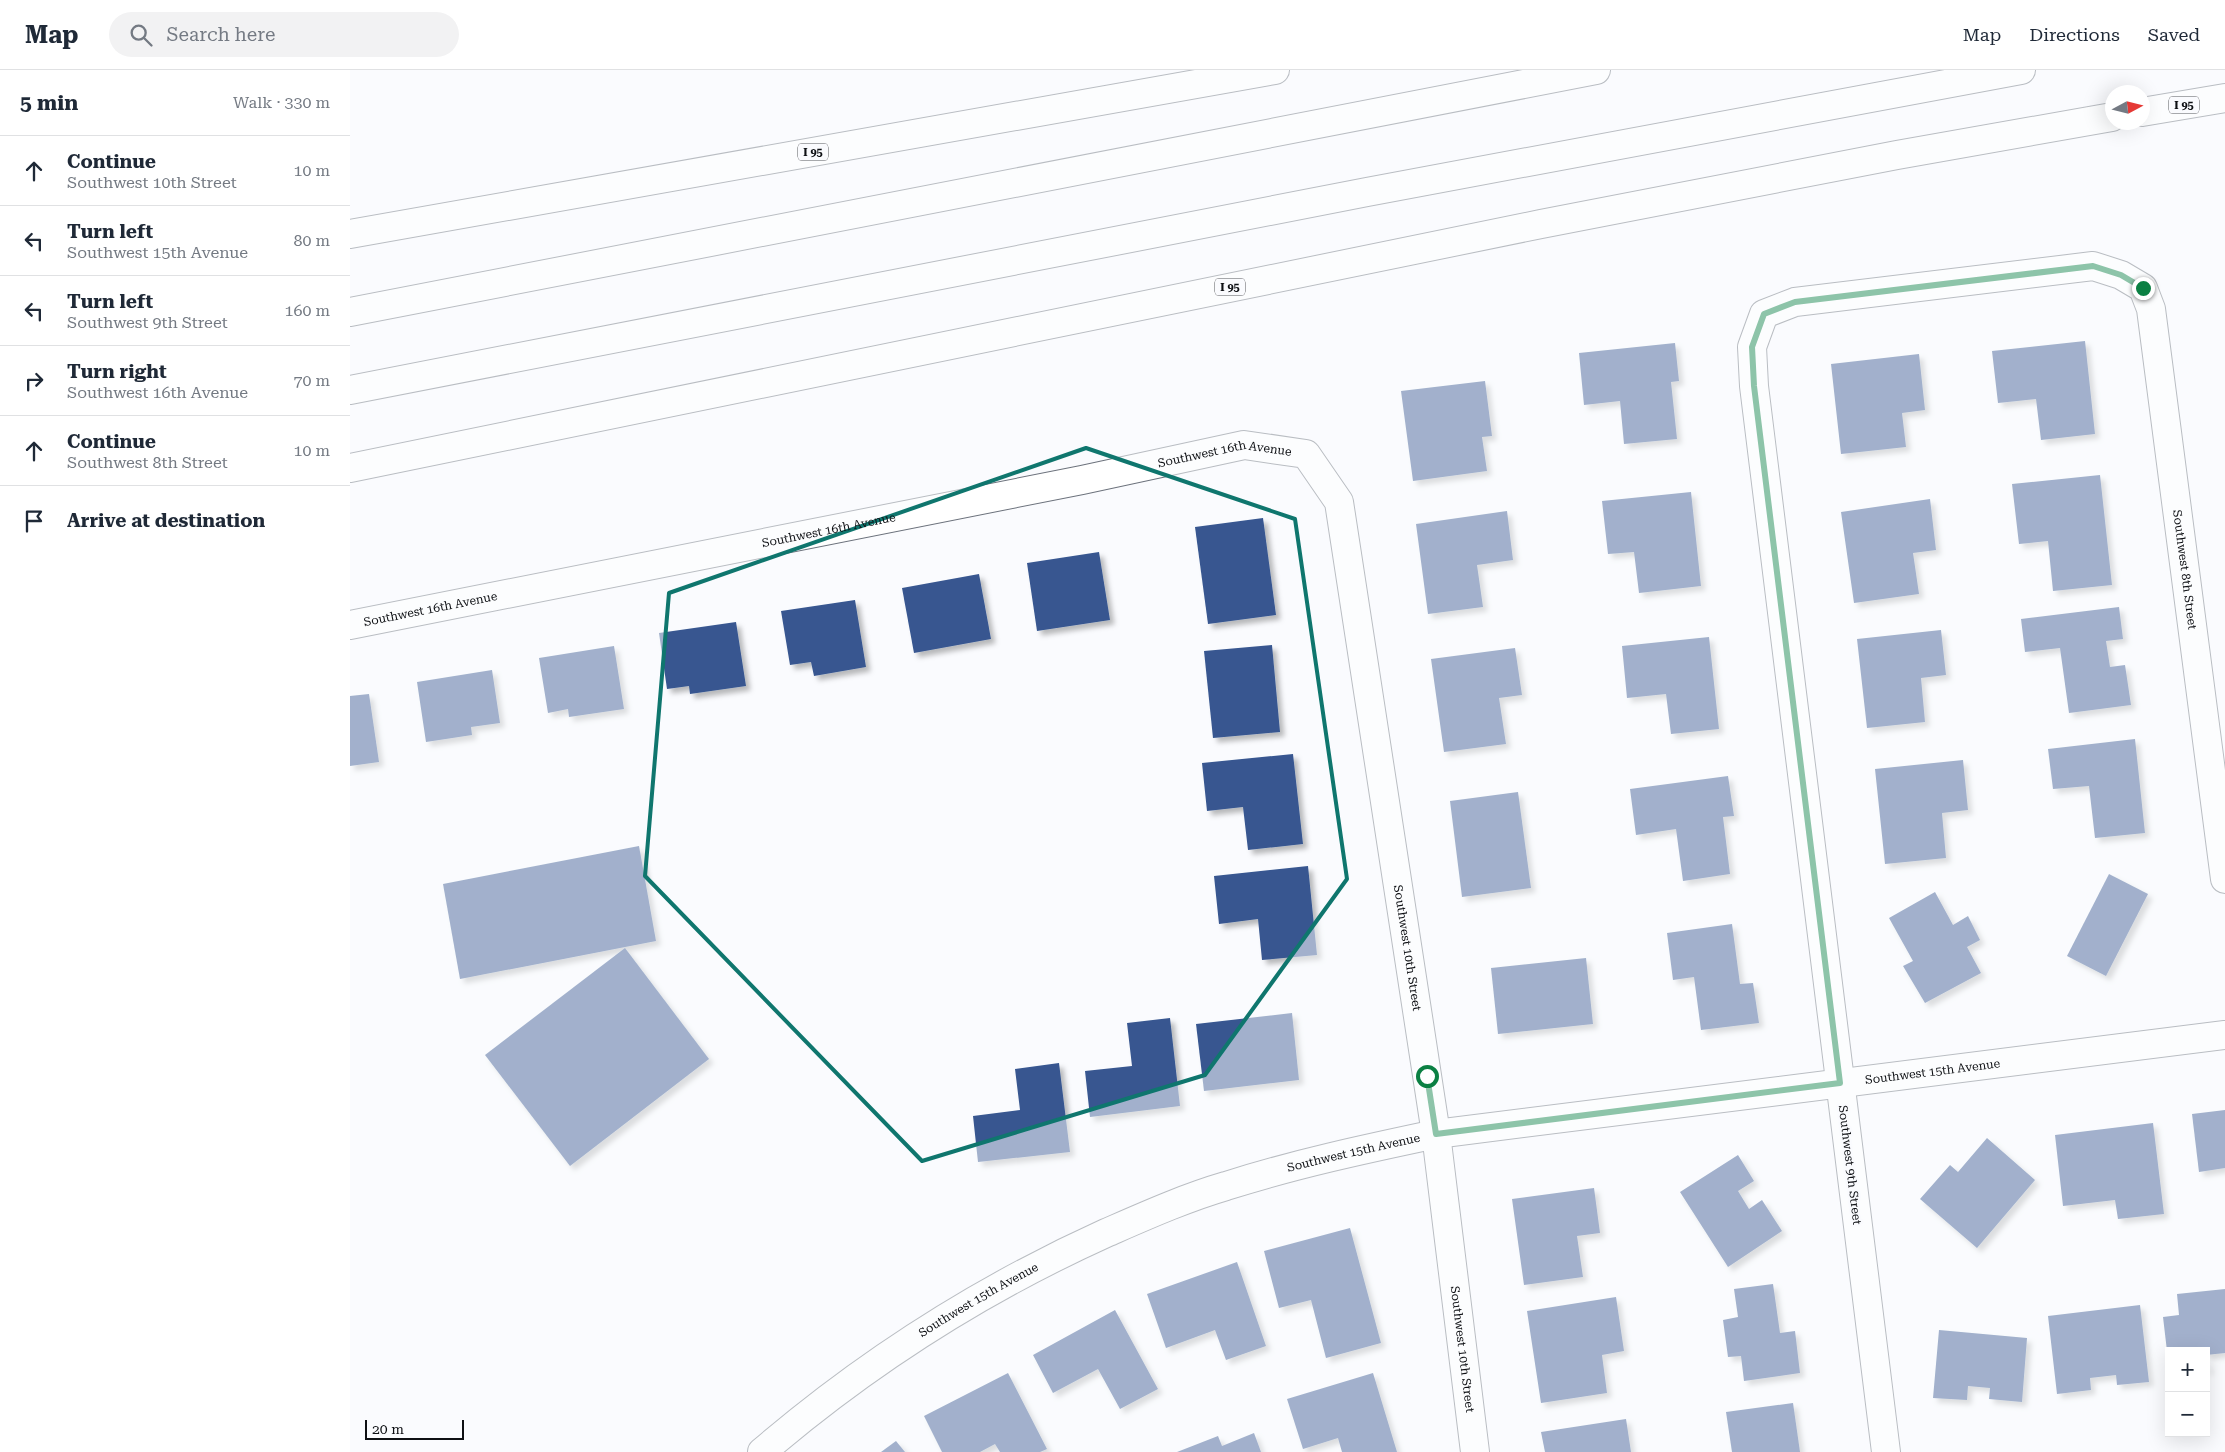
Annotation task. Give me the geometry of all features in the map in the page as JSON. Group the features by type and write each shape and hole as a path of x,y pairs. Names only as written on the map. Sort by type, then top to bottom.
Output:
{"main road":[{"name":"I 95","path":"350,234 1275,70"},
{"path":"350,312 1596,70"},
{"path":"350,390 1367,192 2021,70"},
{"name":"I 95","path":"2150,111 2225,98"},
{"name":"I 95","path":"350,468 1550,222 1897,155 2105,118"},
{"name":"Southwest 8th Street","path":"1764,314 1795,302 2093,266 2121,275 2143,288 2151,309 2225,879"},
{"name":"Southwest 9th Street","path":"1764,314 1752,347 1754,386 1886,1452"},
{"name":"Southwest 16th Avenue","path":"350,626 1072,482 1244,445 1306,454"},
{"name":"Southwest 10th Street","path":"1306,454 1339,502 1436,1134 1475,1452"},
{"name":"Southwest 15th Avenue","path":"762,1452 852,1379 922,1331 1048,1259 1153,1212 1225,1186 1335,1154 1436,1134 2225,1035"}],"highlighted area":[{"path":"1086,448 1295,519 1347,879 1205,1075 922,1161 645,876 669,593"}],"building":[{"path":"2085,341 2095,434 2041,440 2036,399 1998,403 1992,351"},
{"path":"1675,343 1679,381 1671,382 1677,439 1624,444 1620,401 1584,405 1579,353"},
{"path":"1919,354 1925,410 1902,413 1906,447 1841,454 1831,364"},
{"path":"1485,381 1492,436 1482,437 1487,471 1413,481 1401,391"},
{"path":"2100,475 2112,585 2053,591 2048,541 2019,544 2012,484"},
{"path":"1691,492 1701,586 1639,593 1634,552 1608,554 1602,501"},
{"path":"1930,499 1936,550 1913,553 1919,594 1854,603 1841,512"},
{"path":"1507,511 1513,560 1477,565 1483,607 1428,614 1416,524"},
{"path":"1263,518 1276,615 1208,624 1195,527"},
{"path":"1099,552 1110,620 1037,631 1027,563"},
{"path":"979,574 991,639 914,653 902,588"},
{"path":"855,600 866,667 814,676 811,662 790,665 781,611"},
{"path":"2119,607 2123,639 2106,641 2110,667 2125,665 2131,705 2069,713 2060,648 2025,652 2021,619"},
{"path":"736,622 746,686 690,694 689,686 667,689 659,633"},
{"path":"1941,630 1946,675 1921,678 1925,722 1867,728 1857,639"},
{"path":"1709,637 1719,729 1671,734 1666,694 1627,698 1622,646"},
{"path":"1272,645 1280,732 1213,738 1204,651"},
{"path":"614,646 624,709 569,717 568,709 548,713 539,658"},
{"path":"1515,648 1522,695 1499,698 1506,744 1444,752 1431,659"},
{"path":"492,670 500,723 471,727 472,735 426,742 417,682"},
{"path":"369,694 379,762 350,766 350,696"},
{"path":"2135,739 2145,833 2095,838 2089,786 2053,789 2048,749"},
{"path":"1293,754 1303,844 1248,850 1243,807 1207,811 1202,763"},
{"path":"1963,760 1968,810 1942,813 1946,858 1885,864 1875,769"},
{"path":"1728,776 1734,816 1723,817 1730,874 1683,881 1676,829 1636,835 1630,789"},
{"path":"1518,792 1531,888 1462,897 1450,801"},
{"path":"639,846 656,941 460,979 443,884"},
{"path":"1308,866 1317,955 1262,960 1258,919 1219,924 1214,876"},
{"path":"2109,874 2148,894 2106,976 2067,956"},
{"path":"1935,892 1953,925 1968,916 1980,940 1967,947 1981,973 1925,1003 1903,966 1913,961 1889,918"},
{"path":"1732,924 1740,984 1753,983 1759,1023 1701,1030 1694,977 1673,980 1667,933"},
{"path":"625,948 709,1059 570,1166 485,1055"},
{"path":"1586,958 1593,1024 1498,1034 1491,968"},
{"path":"1292,1013 1299,1080 1204,1091 1196,1024"},
{"path":"1170,1018 1180,1106 1090,1117 1085,1071 1132,1066 1127,1023"},
{"path":"1059,1063 1070,1152 978,1162 973,1116 1020,1110 1015,1069"},
{"path":"2225,1110 2225,1168 2199,1172 2192,1114"},
{"path":"2153,1123 2164,1214 2118,1219 2115,1200 2063,1206 2055,1135"},
{"path":"1987,1138 2035,1180 1977,1248 1920,1199 1950,1165 1958,1172"},
{"path":"1738,1155 1754,1181 1738,1191 1749,1209 1762,1200 1782,1231 1728,1267 1680,1192"},
{"path":"1594,1188 1600,1233 1577,1236 1583,1277 1524,1285 1512,1199"},
{"path":"1350,1228 1381,1343 1326,1358 1311,1300 1279,1308 1264,1251"},
{"path":"1237,1262 1266,1346 1226,1360 1215,1330 1166,1348 1147,1294"},
{"path":"1773,1284 1780,1333 1795,1331 1800,1373 1744,1381 1741,1356 1728,1357 1723,1320 1738,1317 1734,1289"},
{"path":"2225,1289 2225,1353 2210,1355 2210,1347 2167,1347 2163,1317 2179,1315 2177,1294"},
{"path":"1616,1297 1624,1351 1602,1355 1607,1393 1541,1403 1527,1311"},
{"path":"2140,1305 2149,1382 2117,1385 2116,1375 2090,1378 2091,1390 2057,1394 2048,1316"},
{"path":"1115,1310 1158,1389 1120,1409 1098,1369 1053,1393 1033,1355"},
{"path":"1939,1330 2027,1338 2022,1402 1989,1399 1990,1388 1968,1386 1967,1400 1933,1398"},
{"path":"1008,1373 1047,1449 1040,1452 1000,1452 995,1444 980,1452 942,1452 924,1416"},
{"path":"1373,1373 1397,1452 1342,1452 1338,1438 1303,1449 1287,1399"},
{"path":"1793,1403 1800,1452 1732,1452 1726,1412"},
{"path":"1626,1419 1631,1452 1545,1452 1541,1432"},
{"path":"1254,1433 1261,1452 1177,1452 1218,1436 1222,1446"},
{"path":"896,1441 905,1452 881,1452"}],"route":[{"path":"1427,1076 1436,1134 1840,1083 1754,386 1752,347 1764,314 1795,302 2093,266 2121,275 2143,288"}]}
